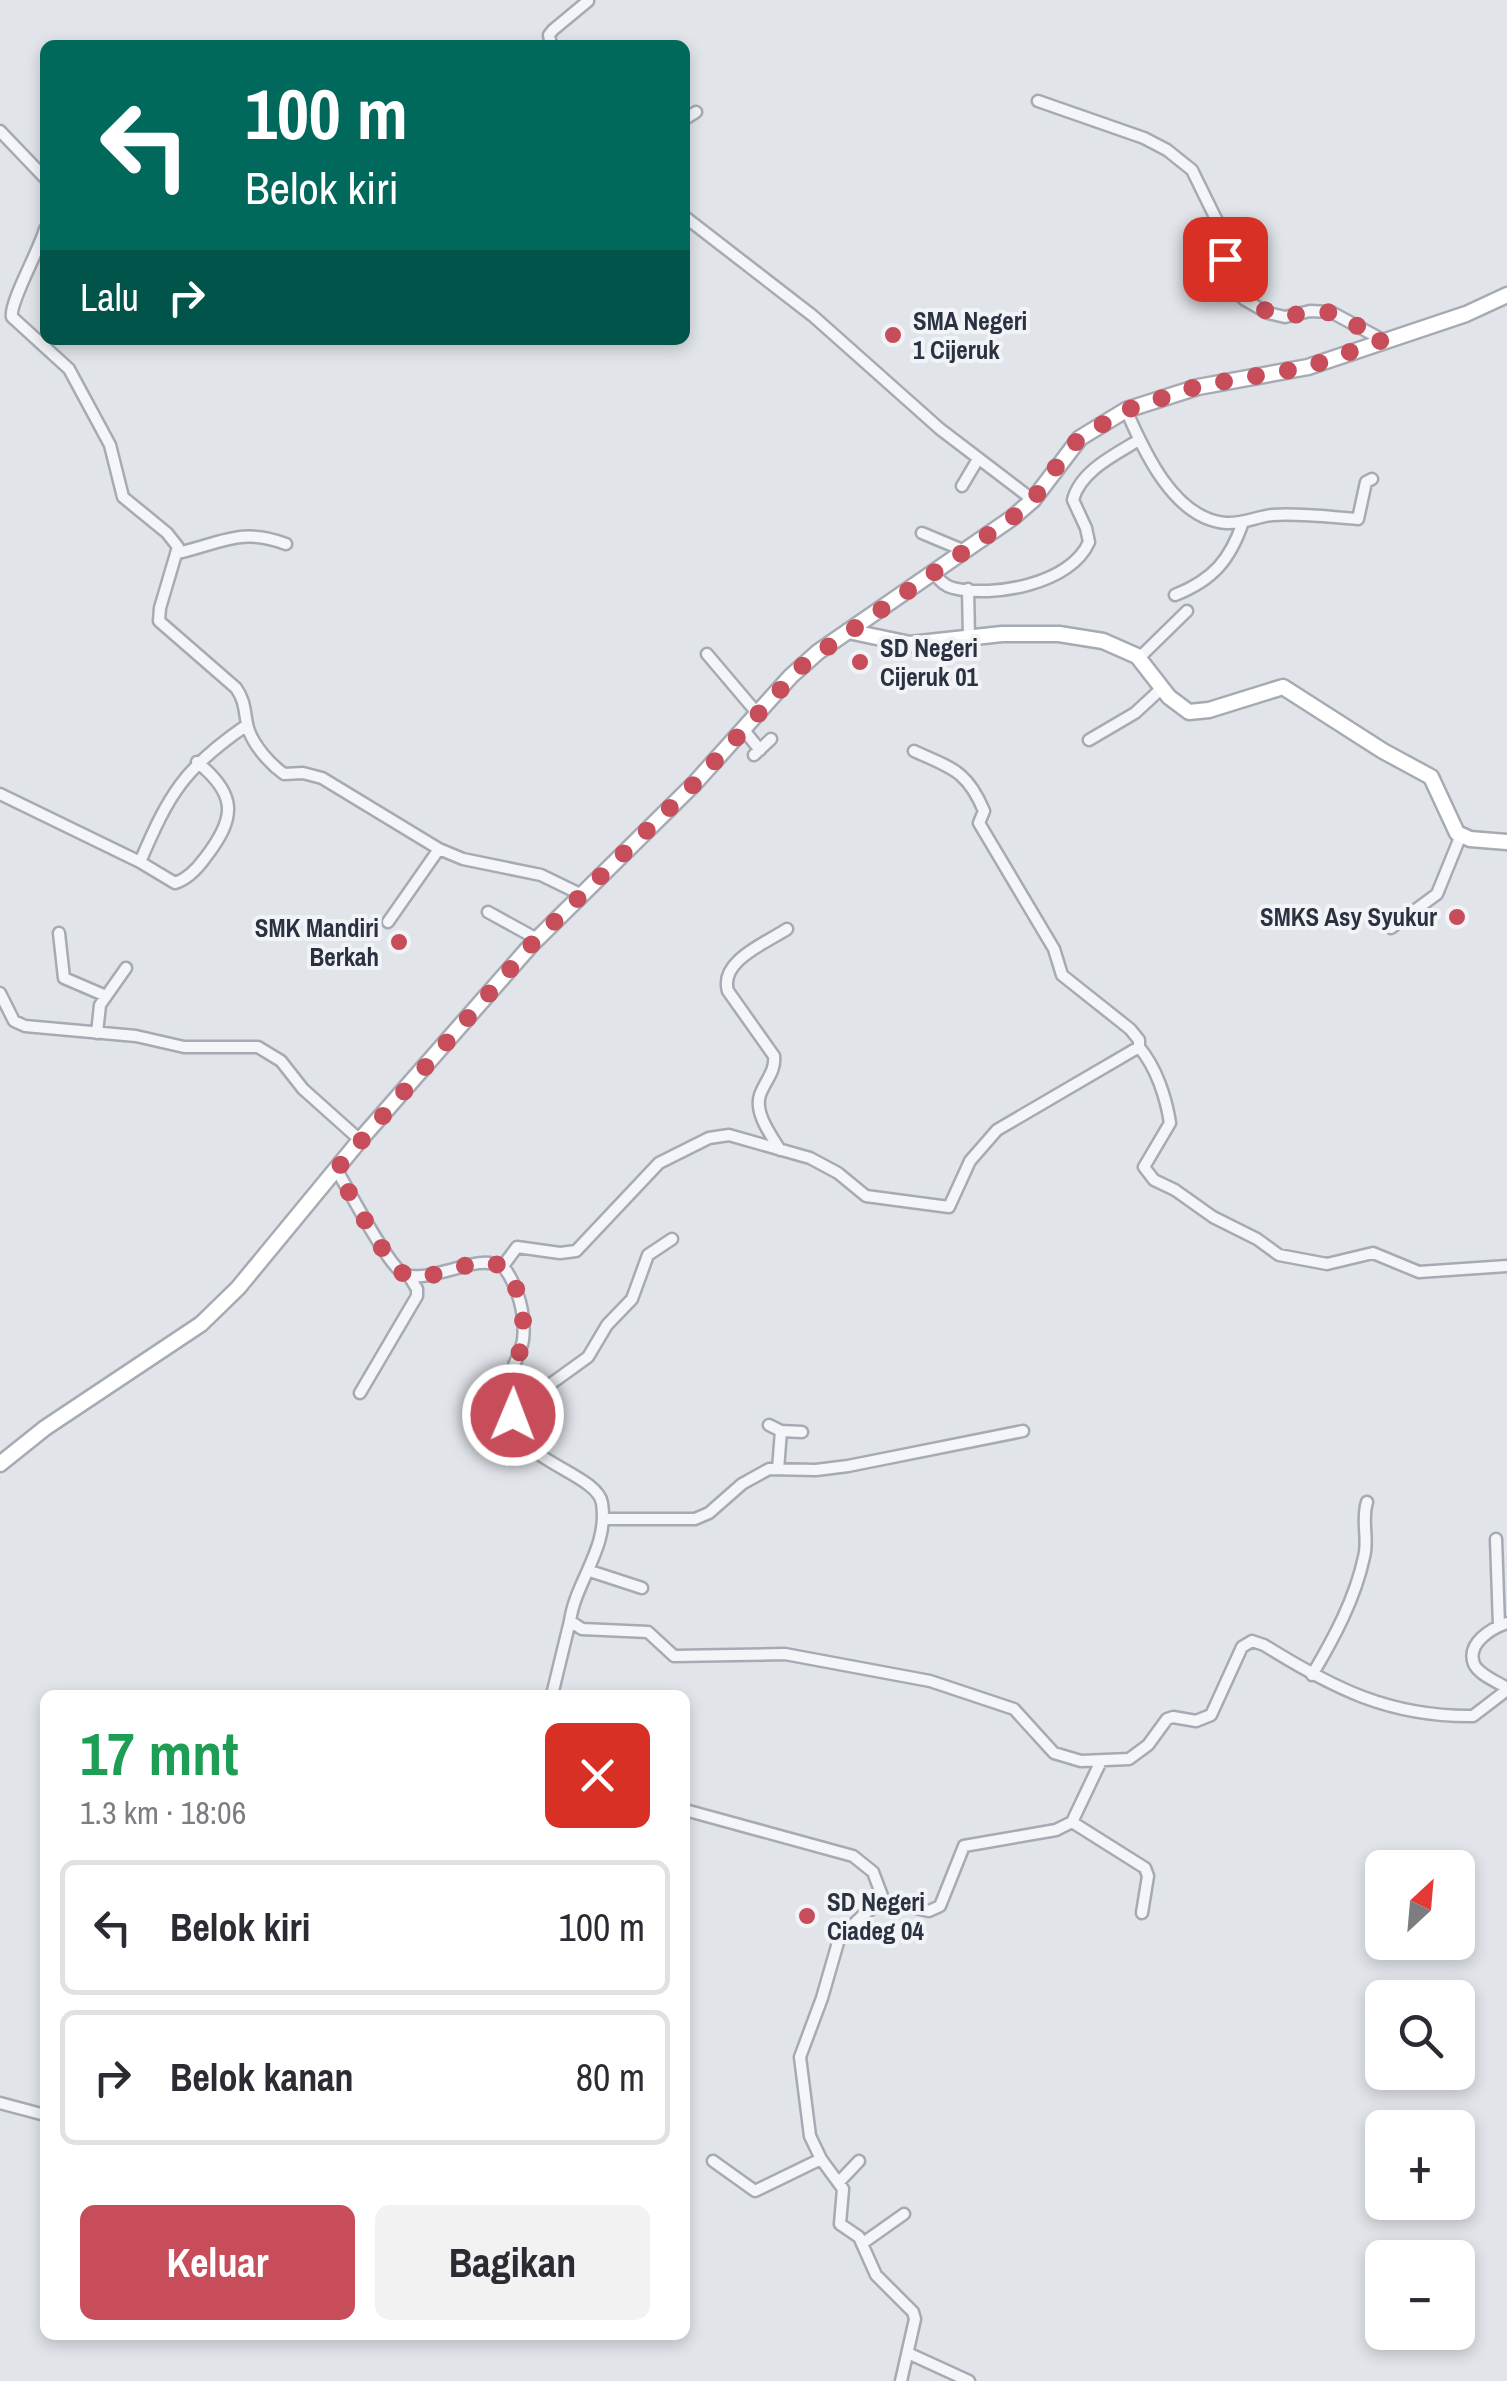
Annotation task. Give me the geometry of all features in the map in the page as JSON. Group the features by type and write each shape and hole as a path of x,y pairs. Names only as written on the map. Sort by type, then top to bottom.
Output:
{"main road":[{"path":"0,1464 45,1428 200,1324 238,1288 392,1102 537,939 694,784 805,663 1033,500 1068,450 1089,431 1126,410 1198,386 1308,367 1466,314 1507,296"},
{"path":"848,631 901,643 1002,634 1059,634 1114,644 1139,658 1170,697 1190,712 1275,687 1287,688 1389,755 1432,777 1452,826 1461,835 1507,842"}],"street":[{"path":"550,40 553,30 588,2"},
{"path":"1038,101 1144,138 1192,170 1218,222 1230,286 1246,300 1284,318 1310,311 1332,312 1383,340"},
{"path":"690,116 696,112"},
{"path":"0,131 40,171"},
{"path":"690,222 813,316 929,419 1033,500"},
{"path":"40,244 31,270 10,305 12,317 40,342"},
{"path":"43,345 70,369 110,445 124,497 167,532 178,547 159,622 236,688 244,701 247,725 268,760 282,773 316,776 440,849 541,875 580,894"},
{"path":"1126,410 1139,440 1166,483 1189,507 1214,522 1243,522 1271,515 1358,519 1366,482 1372,479"},
{"path":"934,574 948,587 1032,586 1074,563 1089,542 1073,500 1078,486 1109,458 1139,440"},
{"path":"962,486 978,458"},
{"path":"1175,595 1218,571 1243,522"},
{"path":"922,533 965,551"},
{"path":"178,553 246,534 286,544"},
{"path":"968,589 969,638"},
{"path":"1139,658 1187,611"},
{"path":"707,654 757,713"},
{"path":"1089,740 1170,697"},
{"path":"140,862 165,805 197,762 247,725"},
{"path":"742,729 757,752 771,739"},
{"path":"914,750 961,773 967,780 982,806 979,824 1054,949 1060,972 1136,1035 1168,1107 1170,1123 1144,1168 1154,1180 1248,1234 1278,1256 1328,1264 1382,1254 1418,1272 1507,1266"},
{"path":"0,794 140,862 174,883 197,869 229,822 227,803 214,776 197,762"},
{"path":"1391,928 1438,894 1461,835"},
{"path":"388,922 440,849"},
{"path":"488,912 537,939"},
{"path":"781,1150 763,1120 758,1101 775,1064 774,1056 725,983 732,964 787,929"},
{"path":"59,933 64,978 106,996"},
{"path":"97,1025 100,1005 126,968"},
{"path":"5,1002 14,1022 25,1026 97,1025 184,1047 258,1048 281,1061 303,1089 360,1140"},
{"path":"503,1266 518,1247 576,1252 660,1163 709,1138 730,1135 826,1166 866,1196 949,1207 970,1161 997,1130 1139,1047"},
{"path":"336,1170 390,1262 409,1276 417,1289 417,1296 360,1393"},
{"path":"520,1436 539,1396 588,1357 606,1325 632,1298 648,1255 672,1239"},
{"path":"409,1276 475,1262 503,1266 514,1282 524,1327 509,1383 520,1436 544,1458 600,1494 603,1519 590,1571 576,1598 553,1690"},
{"path":"769,1425 781,1431 802,1432"},
{"path":"778,1469 781,1431"},
{"path":"603,1519 701,1517 764,1471 862,1464 1023,1431"},
{"path":"1312,1674 1343,1621 1364,1561 1363,1514 1367,1502"},
{"path":"570,1621 582,1629 648,1632 674,1656 785,1654 915,1677 1014,1710 1031,1725 1047,1748 1061,1756 1101,1761 1129,1759 1173,1717 1196,1721 1211,1715 1242,1648 1252,1641 1342,1691 1375,1702 1468,1717 1477,1714 1507,1689 1474,1663 1476,1646 1487,1631 1503,1624 1496,1538"},
{"path":"590,1571 642,1588"},
{"path":"901,2381 916,2327 913,2312 876,2275 863,2243 840,2224 843,2196 839,2182 821,2159 807,2122 801,2048 822,1998 839,1940 864,1914 884,1902 929,1910 940,1906 964,1846 982,1840 1030,1836 1072,1822 1101,1761"},
{"path":"690,1811 854,1856 873,1872 884,1902"},
{"path":"1072,1822 1144,1868 1148,1876 1142,1913"},
{"path":"0,2102 40,2114"},
{"path":"713,2161 755,2192 821,2159"},
{"path":"839,2182 859,2161"},
{"path":"863,2243 904,2214"},
{"path":"910,2354 968,2381"}],"place":[{"name":"SMA Negeri 1 Cijeruk","path":"893,335"},
{"name":"SD Negeri Cijeruk 01","path":"860,662"},
{"name":"SMKS Asy Syukur","path":"1457,917"},
{"name":"SMK Mandiri Berkah","path":"399,942"},
{"name":"SD Negeri Ciadeg 04","path":"807,1916"}],"route":[{"path":"513,1415 509,1383 524,1327 514,1282 503,1266 475,1262 421,1276 399,1272 336,1170 480,1000 580,894 694,784 805,663 1012,518 1039,494 1068,450 1089,431 1126,410 1173,393 1281,374 1383,340 1332,312 1310,311 1284,318 1268,313 1230,286 1225,259"}]}
